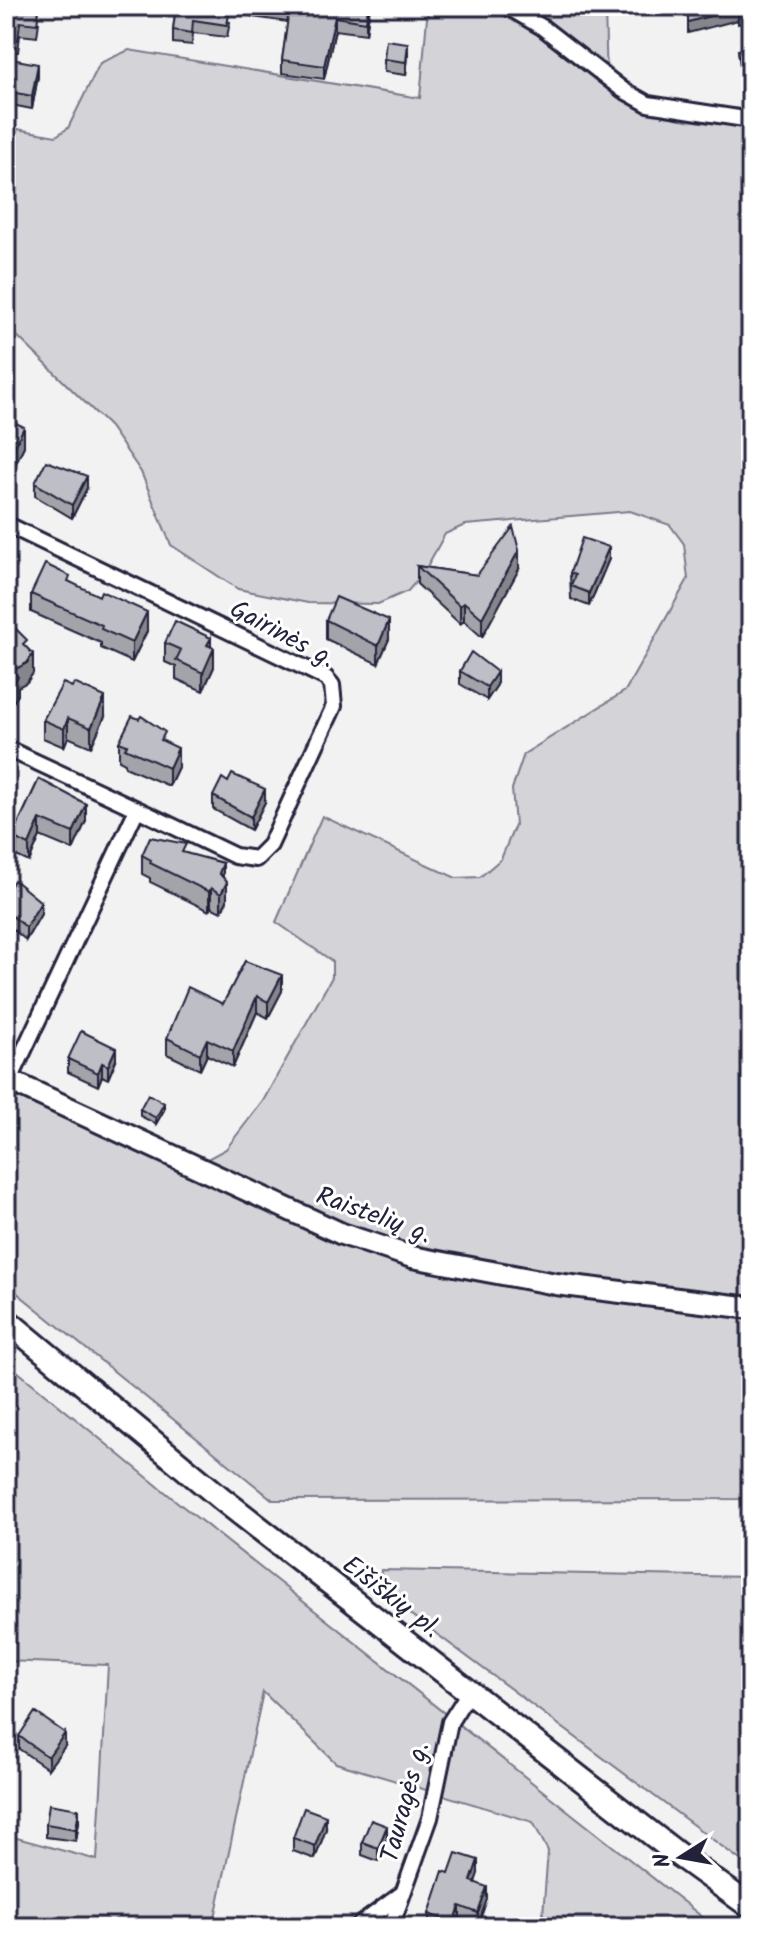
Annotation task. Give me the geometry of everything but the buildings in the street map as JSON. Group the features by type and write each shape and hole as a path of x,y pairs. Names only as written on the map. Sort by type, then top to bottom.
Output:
{"main road":[{"name":"Raistelių g.","path":"8,1080 313,1221 412,1257 556,1284 751,1308"},
{"name":"Eišiškių pl.","path":"6,1320 222,1499 751,1907"}],"street":[{"path":"506,6 542,27 623,90 648,104 751,120"},
{"name":"Gairinės g.","path":"6,524 326,678 332,685 334,706 270,845 256,859 235,856 6,748"},
{"path":"8,1080 137,809"},
{"name":"Tauragės g.","path":"391,1927 430,1818 450,1722 469,1692"},
{"path":"357,1927 403,1892"}],"shaded area":[{"path":"428,6 605,6 607,86 622,98 656,114 751,127 751,1499 273,1500 6,1284 6,1069 202,1162 226,1149 263,1101 332,977 332,961 276,922 322,816 456,878 480,877 501,859 515,825 512,789 524,754 625,691 688,579 684,544 670,525 630,511 465,525 445,534 424,572 408,591 378,604 308,603 238,589 171,545 141,472 110,427 6,325 6,127 56,136 68,128 100,63 129,50 420,98"},
{"path":"6,1362 181,1505 715,1927 542,1927 548,1851 533,1822 336,1763 263,1692 213,1927 6,1927 6,1835 97,1860 108,1665 6,1661"},
{"path":"381,1570 751,1577 751,1868 379,1591"}]}
